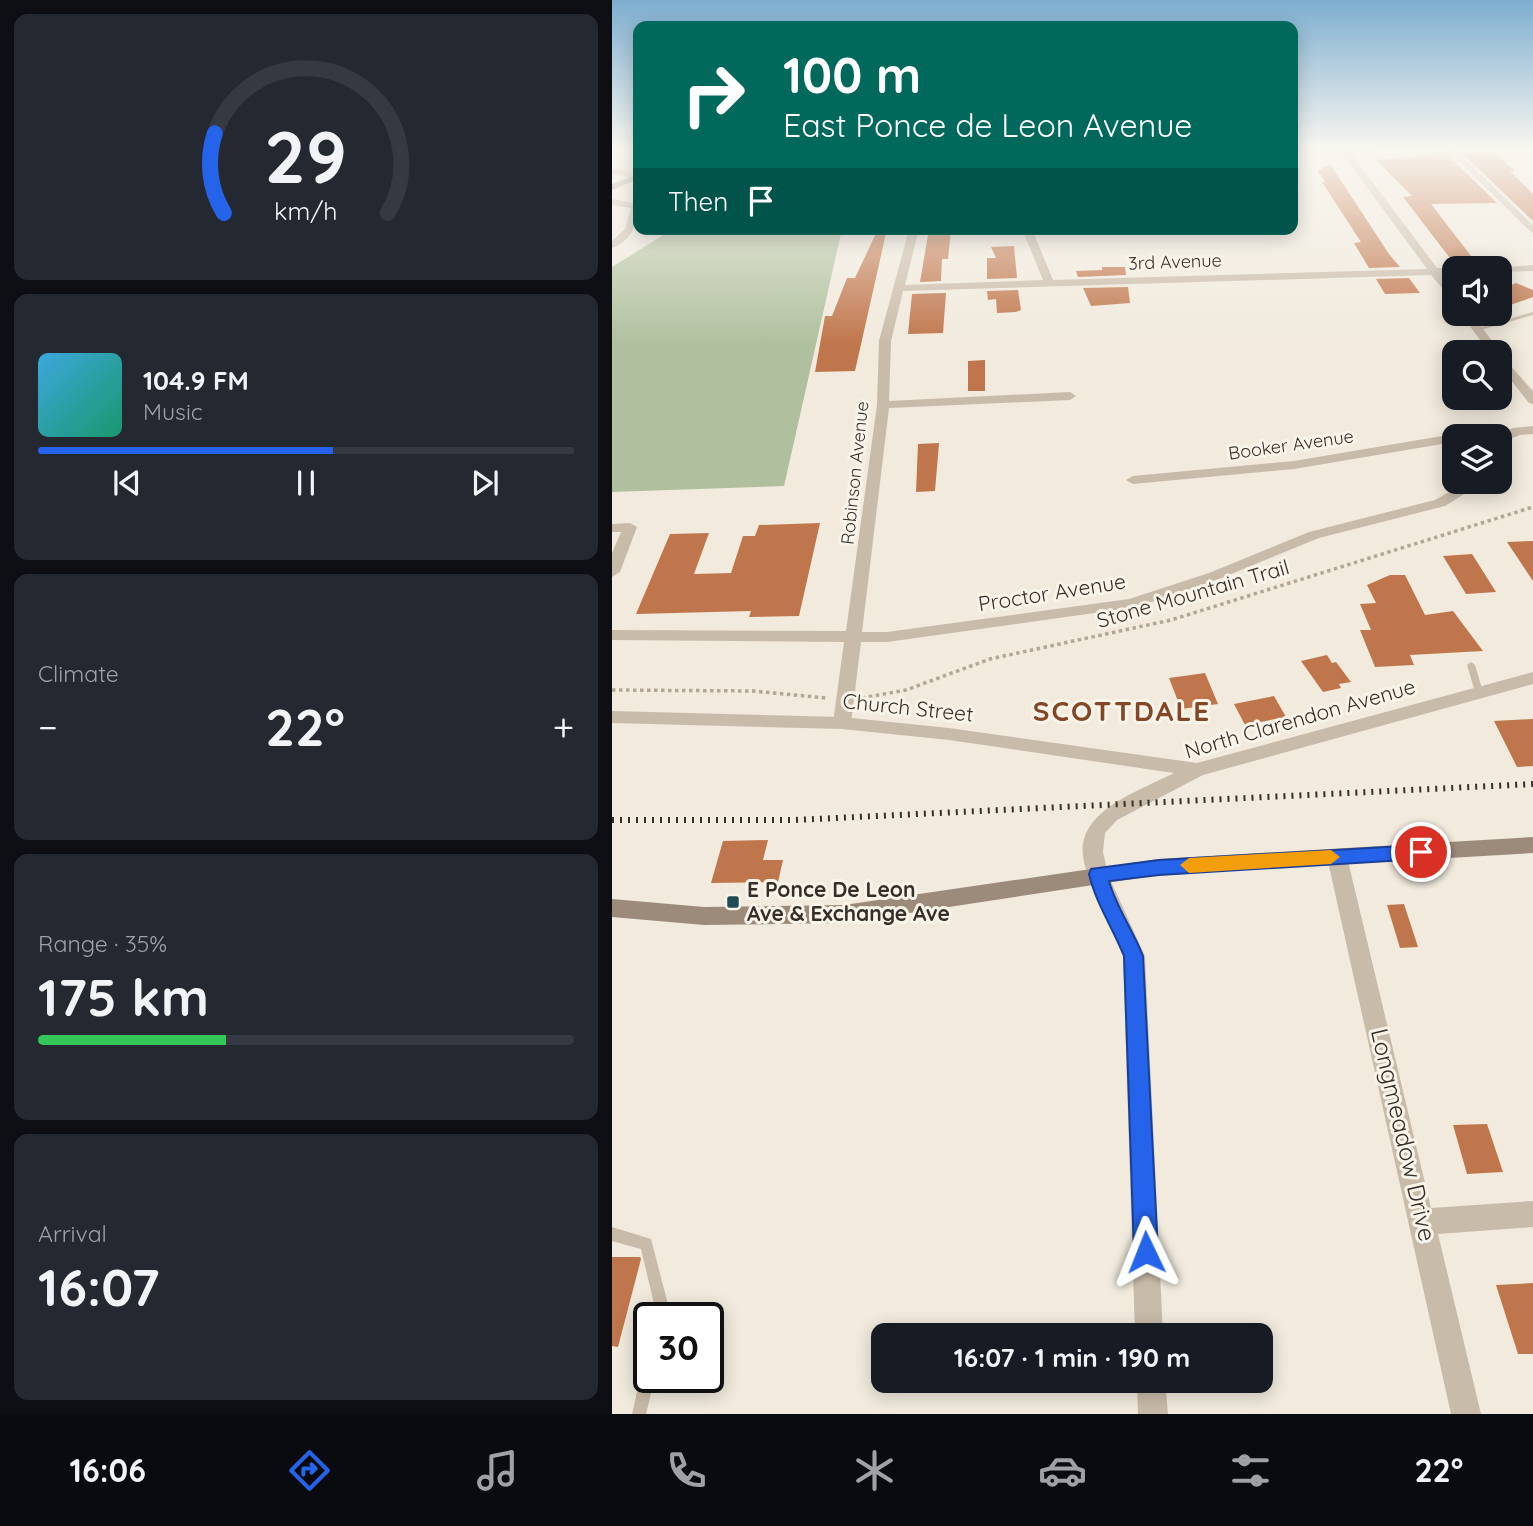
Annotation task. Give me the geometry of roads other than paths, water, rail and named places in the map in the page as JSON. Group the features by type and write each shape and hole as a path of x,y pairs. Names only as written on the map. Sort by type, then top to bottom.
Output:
{"main road":[{"path":"612,908 704,915 844,914 928,904 1098,874 1159,867 1532,845"}],"street":[{"path":"1389,213 1442,284"},
{"path":"1513,213 1532,232"},
{"path":"612,245 621,241 633,220"},
{"name":"Robinson Avenue","path":"842,723 855,639 883,405 885,341 912,235"},
{"path":"1030,235 1050,283"},
{"path":"1512,269 1532,269"},
{"name":"3rd Avenue","path":"898,288 1442,271"},
{"path":"1475,326 1486,340"},
{"path":"1512,374 1532,400"},
{"path":"883,405 1070,396"},
{"path":"1512,434 1532,430"},
{"name":"Booker Avenue","path":"1133,480 1282,466 1442,440"},
{"name":"Proctor Avenue","path":"612,635 855,639 963,628 1131,604 1314,535 1440,503 1456,494"},
{"path":"612,528 630,527 612,572"},
{"name":"North Clarendon Avenue","path":"1149,1323 1134,956 1123,929 1105,900 1093,852 1096,831 1110,815 1197,770 1532,678"},
{"name":"Church Street","path":"612,717 842,723 949,734 1197,770"},
{"name":"Longmeadow Drive","path":"1337,857 1466,1414"},
{"path":"1423,1222 1532,1214"},
{"path":"1152,1393 1153,1414"}],"lane":[{"path":"1477,329 1532,313"},
{"path":"1471,665 1479,692"},
{"path":"612,1234 646,1244 660,1302"},
{"path":"639,1414 644,1393"}],"railway":[{"path":"612,820 795,820 1533,784"}],"place":[{"name":"E Ponce De Leon Ave & Exchange Ave","path":"733,902"}],"district":[{"name":"SCOTTDALE","path":"1122,711"}]}
